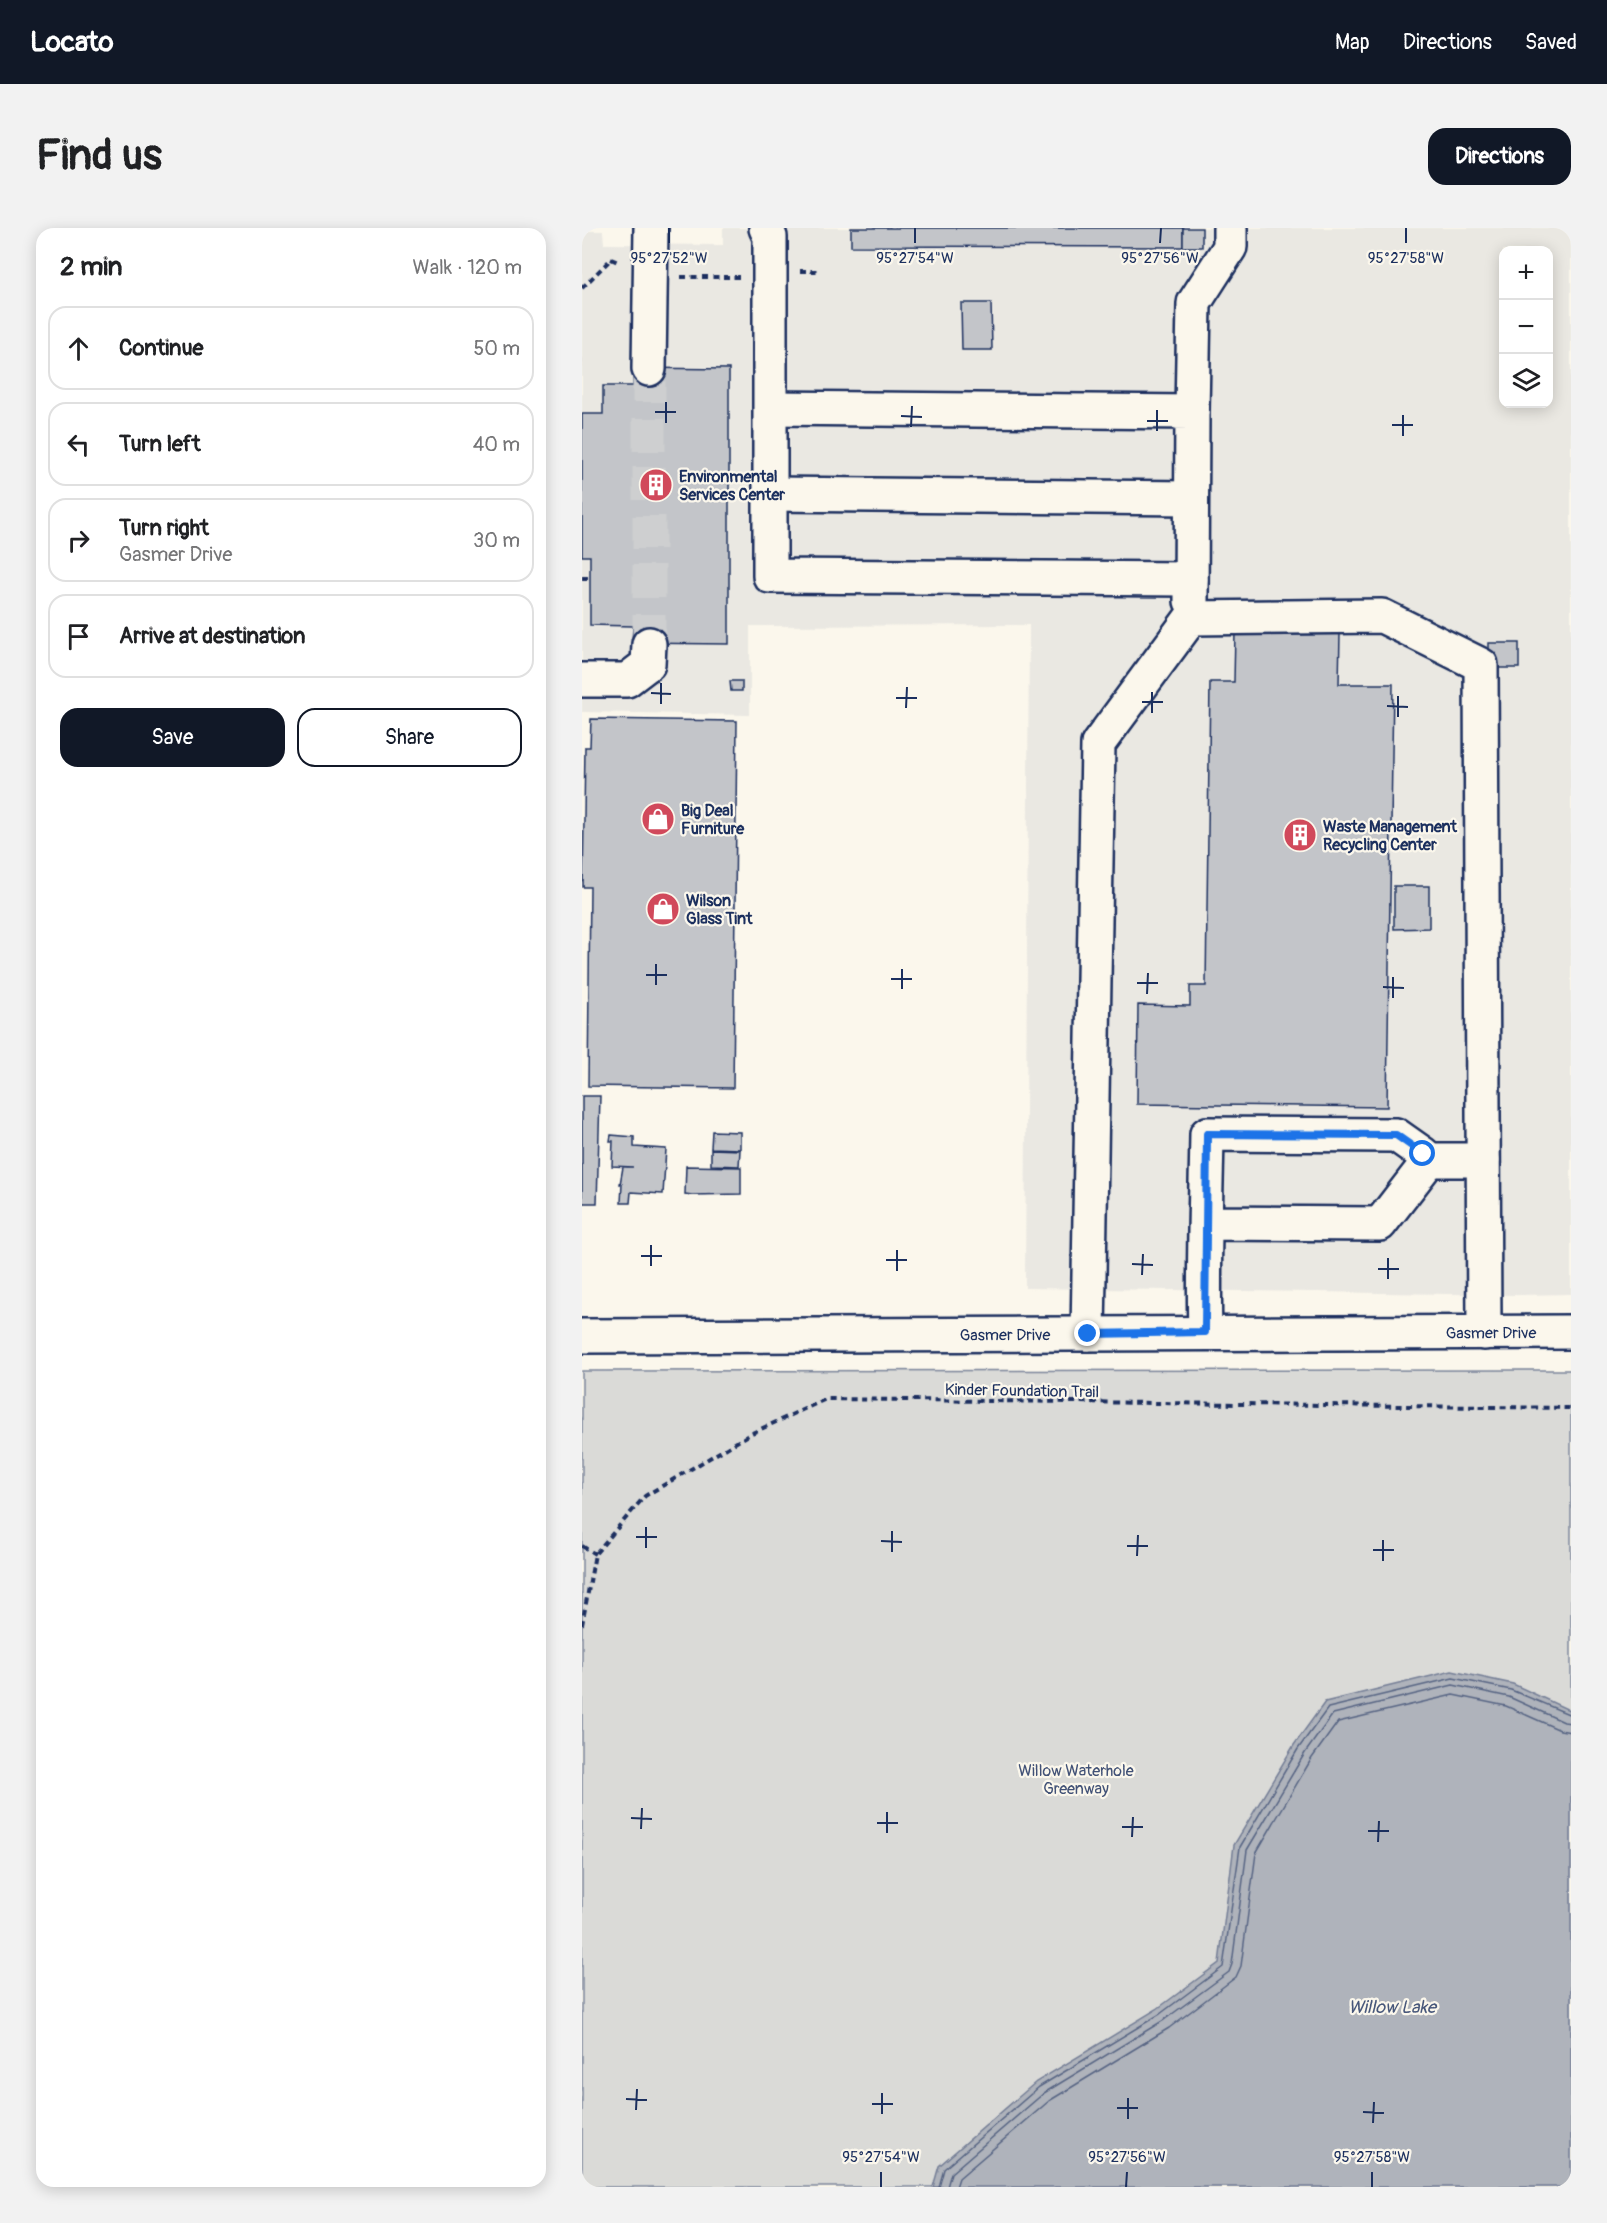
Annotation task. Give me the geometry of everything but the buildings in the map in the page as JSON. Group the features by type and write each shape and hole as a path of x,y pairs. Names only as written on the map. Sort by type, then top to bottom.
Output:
{"street":[{"path":"766,228 770,237 770,576 1191,579"},
{"path":"1088,1334 1098,744 1191,618 1194,303 1230,247 1230,228"},
{"path":"649,369 651,255"},
{"path":"771,408 1192,412"},
{"path":"770,494 1191,498"},
{"path":"1191,618 1382,616 1481,665 1484,1333"},
{"path":"582,680 627,680 648,664 649,644"},
{"path":"1205,1332 1206,1222 1207,1134 1396,1135 1423,1154 1424,1167 1380,1224 1206,1222"},
{"path":"1424,1160 1483,1160"},
{"name":"Gasmer Drive","path":"582,1336 1571,1332"}],"path":[{"path":"582,288 611,259 651,255 748,277 770,270"},
{"path":"611,259 651,255"},
{"path":"582,579 590,578"},
{"name":"Kinder Foundation Trail","path":"595,1554 645,1496 752,1433 826,1399 1571,1408"},
{"path":"582,1546 595,1554 582,1625"}],"shaded area":[{"path":"723,228 1571,228 1571,1294 1025,1288 1029,625 750,626 750,715 582,712 582,231 603,231 604,244 723,245"}],"green space":[{"name":"Willow Waterhole Greenway","path":"1571,1370 1571,2187 582,2187 582,1371"}],"water":[{"name":"Willow Lake","path":"1452,1671 1513,1684 1571,1711 1571,2187 933,2187 939,2166 1036,2082 1157,2009 1219,1963 1234,1845 1294,1745 1325,1702"}],"tunnel":[{"path":"649,369 649,644"}],"place":[{"name":"Environmental Services Center","path":"656,485"},
{"name":"Big Deal Furniture","path":"658,819"},
{"name":"Waste Management Recycling Center","path":"1300,835"},
{"name":"Wilson Glass Tint","path":"663,909"}],"route":[{"path":"1088,1334 1205,1332 1207,1134 1396,1135 1423,1154"}]}
